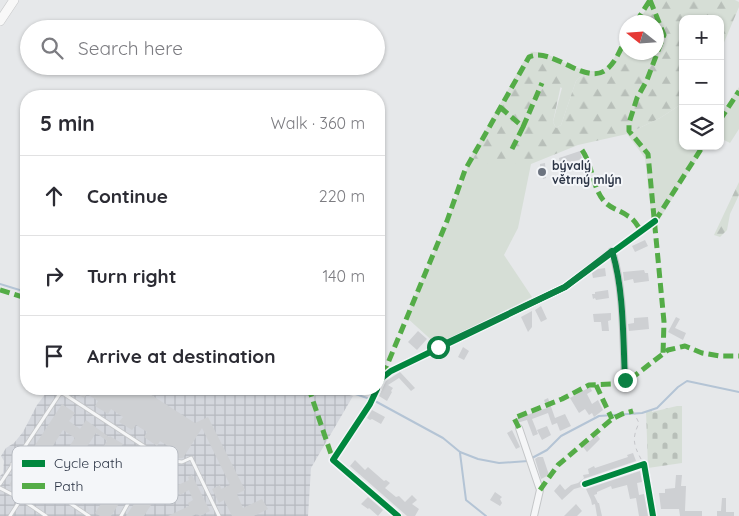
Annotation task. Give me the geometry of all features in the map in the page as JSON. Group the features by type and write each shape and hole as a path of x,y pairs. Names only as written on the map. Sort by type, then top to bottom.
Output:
{"main road":[{"path":"0,21 14,0"}],"street":[{"path":"385,376 391,371 565,287 655,220"},
{"path":"612,251 622,318 625,380"},
{"path":"374,395 333,460 398,516"},
{"path":"518,428 540,490 534,516"},
{"path":"585,484 644,464 653,516"}],"lane":[{"path":"24,446 59,395"},
{"path":"66,395 144,446"},
{"path":"178,462 182,462 191,458 219,516"},
{"path":"0,482 12,464"},
{"path":"0,488 12,494"},
{"path":"10,516 18,504"},
{"path":"28,504 46,516"},
{"path":"71,504 89,516"},
{"path":"120,516 127,504"}],"path":[{"path":"633,411 639,423 633,437 636,450 644,464"}],"shaded area":[{"path":"44,395 353,396 311,468 308,516 0,516 0,476 3,473 4,461 1,456 6,448 14,443 23,432"}],"green space":[{"path":"652,0 735,0 739,2 739,7 724,43 724,15 679,15 679,106 660,118 627,134 578,145 531,164 470,164 529,58 545,57 565,66 553,122 556,128 561,125 576,81 583,75 598,74 606,71 615,62 619,54 619,60 664,60 664,15 642,15"},
{"path":"619,49 619,55 615,62 606,71 598,74 583,75 576,81 561,125 556,128 553,122 562,88 522,70 471,164 531,164 518,228 504,255 532,297 437,345 406,317 447,222 470,158 525,59 531,52 538,52 582,70 596,71 608,66"},
{"path":"739,87 739,129 730,143 724,140 724,109"},
{"path":"679,106 679,150 703,150 659,220 654,224 652,222 645,158 627,134 660,118"},
{"path":"739,182 739,195 730,214 727,230 720,237 714,235"},
{"path":"682,406 682,463 648,468 646,411 652,410 652,412"}],"building":[{"path":"580,151 582,159 560,165 559,158"},
{"path":"545,163 546,178 543,179 538,171 540,164"},
{"path":"645,240 648,246 635,252 632,246"},
{"path":"605,268 606,276 593,278 592,273 598,269"},
{"path":"644,270 645,273 648,273 649,281 634,283 633,279 624,281 623,272"},
{"path":"608,290 609,298 593,299 592,294 595,294 595,292"},
{"path":"541,306 547,319 541,322 535,310"},
{"path":"532,311 532,327 528,332 521,317"},
{"path":"611,313 611,320 608,321 609,331 602,331 601,322 594,322 593,314"},
{"path":"648,317 649,329 629,331 628,324 634,323 634,318"},
{"path":"676,317 680,319 675,328 686,333 683,340 668,332"},
{"path":"418,331 427,339 417,350 408,342"},
{"path":"463,347 469,351 464,360 458,357"},
{"path":"400,372 415,388 411,391 399,378 388,385 393,388 387,401 379,396 385,395 386,381"},
{"path":"590,387 592,391 587,394 592,404 598,400 603,410 594,417 592,413 589,415 585,409 579,413 570,398"},
{"path":"89,395 151,395 195,423 208,417 245,490 237,494 243,508 262,499 268,509 254,516 232,516 224,500 219,503 212,489 220,485 221,489 230,485 202,428 183,458 178,458 178,446 168,446 160,441 157,446 144,437 147,432 136,425 132,430 119,422 123,417 111,409 108,414 95,406 98,401"},
{"path":"548,398 555,418 565,414 571,426 560,431 557,423 552,425 548,413 532,419 538,434 533,436 527,420 517,423 515,419 547,408 544,400"},
{"path":"62,404 75,413 69,421 80,429 86,420 109,437 123,444 122,446 104,446 107,441 96,433 87,446 70,446 75,438 63,430 53,446 34,446"},
{"path":"372,410 385,417 381,424 367,418"},
{"path":"547,426 551,435 542,440 537,430"},
{"path":"512,430 520,447 516,449 507,433"},
{"path":"597,435 600,439 587,452 583,447"},
{"path":"633,453 636,461 583,479 580,483 581,487 574,489 562,500 554,491 560,484 565,490 571,485 578,483 584,478 583,475 589,474 588,469 594,466 595,468 628,457 627,455"},
{"path":"543,457 549,475 541,479 535,459"},
{"path":"355,460 365,470 368,467 384,481 386,480 390,483 385,488 396,497 399,496 405,502 412,495 417,500 412,504 419,509 415,516 407,516 350,466"},
{"path":"640,471 642,482 637,483 639,495 644,494 648,516 639,516 636,498 630,499 627,485 612,489 611,486 597,492 594,495 602,516 597,516 595,504 592,505 586,489"},
{"path":"192,475 210,511 200,516 197,514 192,516 168,516 189,506 188,503 193,500 189,490 180,495 178,490 178,485 189,480 188,477"},
{"path":"676,475 682,475 681,486 686,486 685,511 702,511 702,516 680,516 679,509 661,509 659,493 665,493 665,489 675,488"},
{"path":"495,492 502,497 500,499 502,503 500,506 490,500"},
{"path":"368,497 383,510 378,516 361,504"},
{"path":"722,498 726,498 726,512 734,512 734,516 717,516 717,511 721,511"},
{"path":"101,504 119,504 111,516 100,516 95,513"},
{"path":"134,504 152,504 144,516 126,516"},
{"path":"576,504 582,511 577,516 564,516"}],"waterway":[{"path":"0,284 20,290"},
{"path":"532,458 547,450 561,436 599,416 642,413 657,408 678,387 687,381 739,392"},
{"path":"358,395 370,399"},
{"path":"375,401 443,438 460,452 478,459 499,463 528,461"},
{"path":"460,453 466,500 486,516"}],"marked path":[{"path":"650,0 664,35 647,80 637,98 629,123 629,131 648,154 664,322 663,354"},
{"path":"640,15 650,0"},
{"path":"385,370 447,221 465,170 529,57 538,55 548,57 579,70 599,73 613,63 619,53"},
{"path":"500,107 523,127 542,83"},
{"path":"724,114 739,91"},
{"path":"512,149 523,127"},
{"path":"582,150 586,156 597,189 604,201 632,219 641,231"},
{"path":"655,221 700,150"},
{"path":"0,290 20,296"},
{"path":"519,428 514,418 562,399 589,385 613,384 633,377 668,350 685,346 702,353 720,356 739,356"},
{"path":"596,385 612,419"},
{"path":"311,395 333,460"},
{"path":"540,490 558,465 612,419 633,411"}],"cycle path":[{"path":"385,376 391,371 565,287 655,221"},
{"path":"374,395 333,460 398,516"},
{"path":"585,484 644,464 653,516"}],"place":[{"name":"bývalý větrný mlýn","path":"542,172"}],"route":[{"path":"438,347 565,287 612,251 622,318 625,380"}]}
